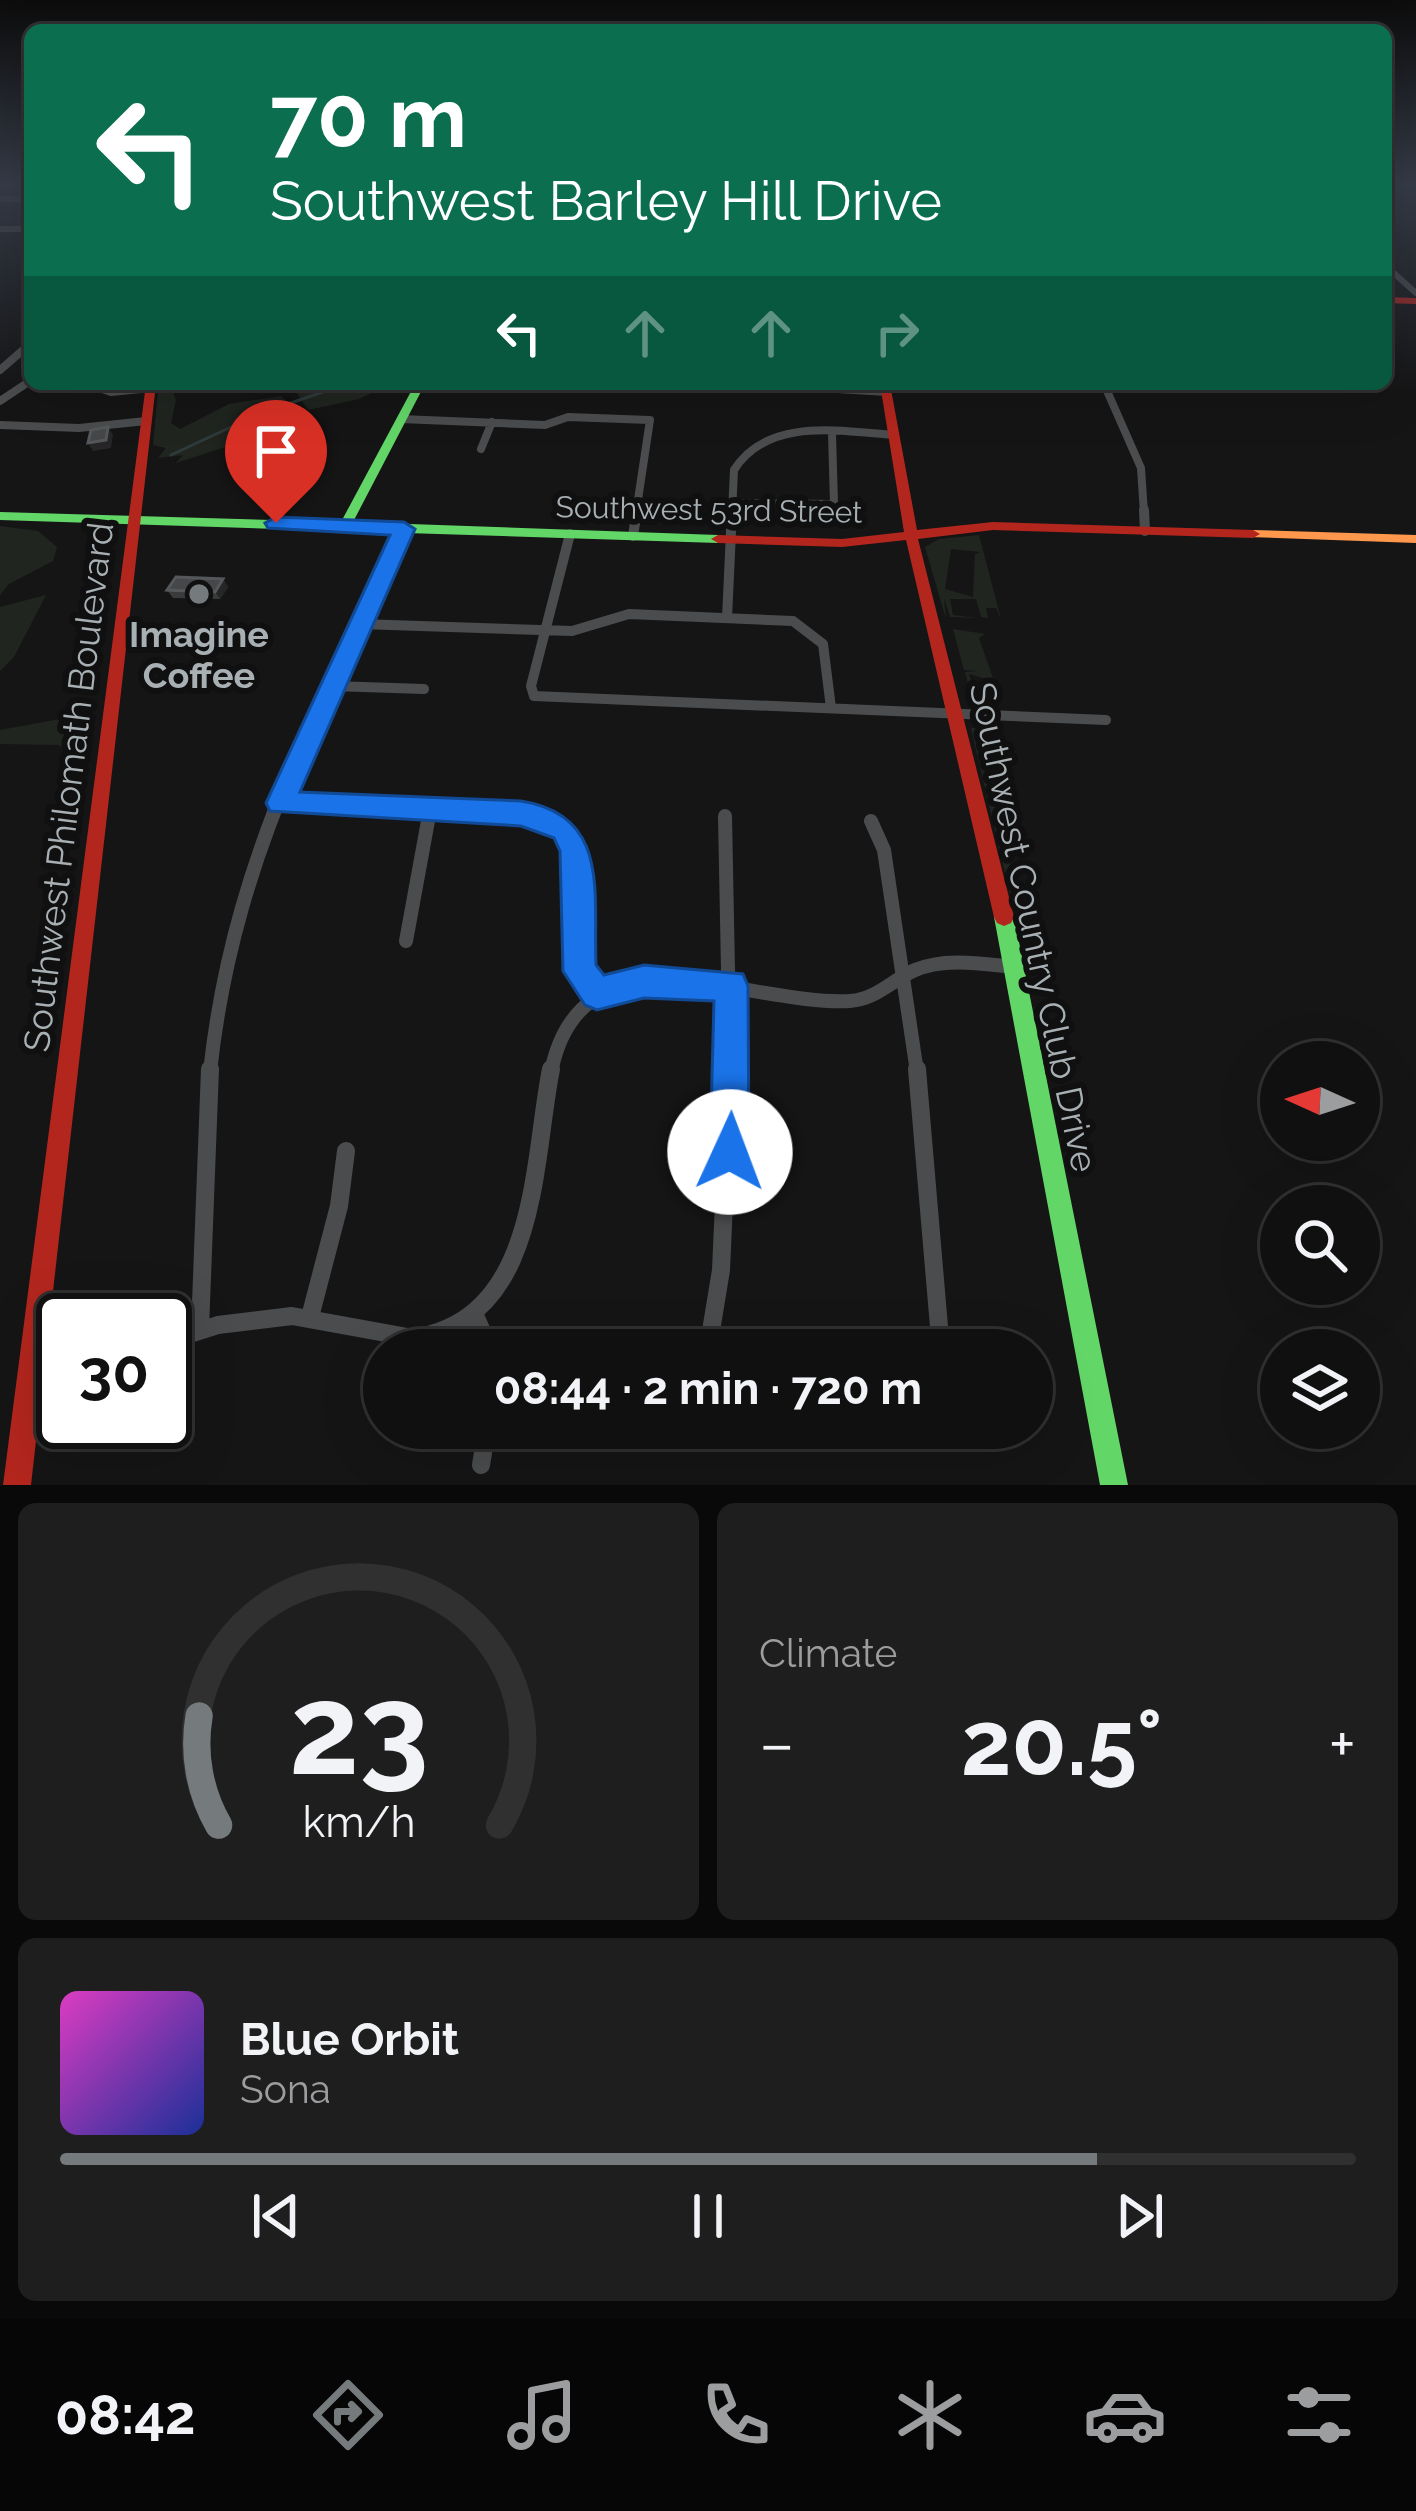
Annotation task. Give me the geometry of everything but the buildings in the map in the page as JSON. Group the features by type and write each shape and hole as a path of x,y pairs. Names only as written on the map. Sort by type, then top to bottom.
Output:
{"main road":[{"name":"Southwest Philomath Boulevard","path":"16,1485 150,390"},
{"path":"345,526 417,390"},
{"name":"Southwest Country Club Drive","path":"886,390 911,535 1016,968 1114,1485"},
{"name":"Southwest 53rd Street","path":"0,516 842,543 993,526 1416,539"}],"street":[{"path":"1392,272 1416,297"},
{"path":"0,370 24,349"},
{"path":"1107,390 1141,467 1145,531"},
{"path":"401,419 545,424 568,417 650,420 633,536"},
{"path":"0,424 79,428 146,421"},
{"path":"481,449 492,422"},
{"path":"733,503 834,504 832,433"},
{"path":"727,618 737,462 755,444 785,434 894,435"},
{"path":"200,1329 206,1103 218,1000 244,895 280,803 404,529"},
{"path":"570,534 532,694 1106,720"},
{"path":"360,624 546,630 584,629 620,615 793,621 815,631 828,650 831,708"},
{"path":"332,686 424,689"},
{"path":"280,803 521,814 543,817 564,829 575,850 580,971 597,993"},
{"path":"406,941 430,810"},
{"path":"711,1329 728,1187 731,986 725,815"},
{"path":"871,821 884,850 921,1097 939,1329"},
{"path":"192,1332 310,1317 411,1339 445,1331 474,1313 494,1292 518,1251 554,1058 568,1023 597,993 644,981 731,986 843,1001 881,995 925,967 1016,968"},
{"path":"310,1317 339,1206 346,1151"},
{"path":"474,1313 481,1329"},
{"path":"481,1465 484,1449"}],"shaded area":[{"path":"173,390 176,400 171,423 180,429 229,404 281,396 291,406 259,426 264,431 259,436 176,463 183,455 158,458 166,448 153,445 158,391"},
{"path":"307,390 378,390 308,410 297,393"},
{"path":"0,526 38,531 57,547 53,561 9,584 0,595"},
{"path":"979,535 1001,619 996,608 986,608 988,618 981,617 976,599 950,599 953,615 978,618 950,617 944,598 946,619 925,547 939,539","holes":["951,549 981,552 975,554 973,597 945,589"]},
{"path":"46,595 14,657 0,671 0,607"},
{"path":"953,629 985,634 979,638 994,681 969,674 977,702 1000,707 973,703 965,672 978,671 964,670"},
{"path":"82,715 92,719 86,758 76,770 63,769 65,751 59,745 0,744 0,730"},
{"path":"971,728 976,728 1034,961 1024,955"}],"waterway":[{"path":"171,455 259,414 329,390"}],"traffic: fast":[{"path":"345,526 417,390"},
{"path":"0,516 134,519"},
{"path":"134,519 718,539"},
{"path":"1004,917 1114,1485"}],"traffic: slow":[{"path":"1253,534 1416,539"}],"traffic: jam":[{"path":"1392,300 1416,301"},
{"path":"17,1485 150,390"},
{"path":"886,390 911,535 1004,917"},
{"path":"718,539 842,543 993,526 1253,534"}],"place":[{"name":"Imagine Coffee","path":"199,594"}],"route":[{"path":"276,523 404,529 280,803 521,814 543,817 564,829 575,850 580,971 597,993 644,981 731,986 730,1152"}]}
